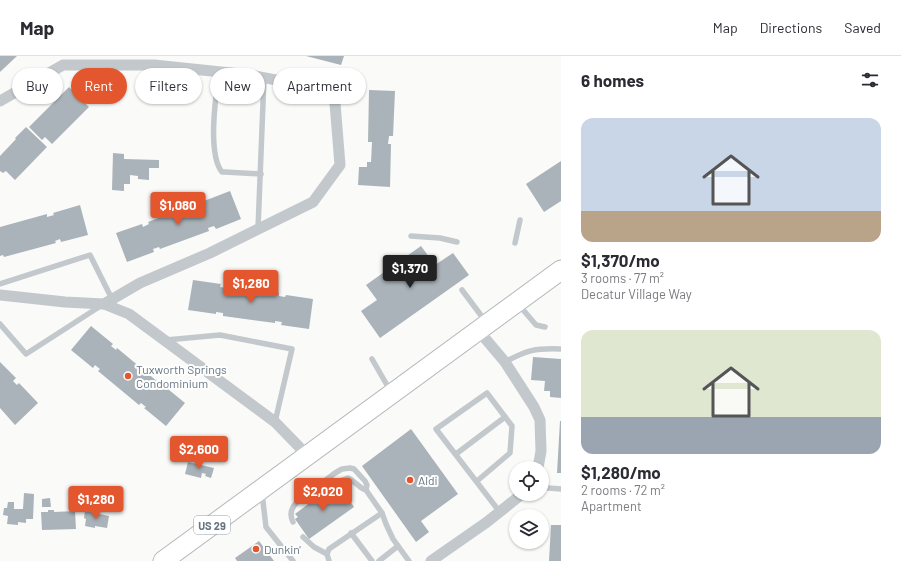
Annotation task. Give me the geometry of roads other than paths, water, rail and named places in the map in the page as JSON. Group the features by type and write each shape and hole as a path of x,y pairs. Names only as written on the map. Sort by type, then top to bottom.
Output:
{"highway":[{"name":"US 29","path":"162,561 561,270"}],"street":[{"path":"0,101 63,65 154,65 210,71"},
{"path":"0,295 65,302 108,301 140,283 210,253 313,202 340,166 334,91 265,78"},
{"path":"108,301 129,314 275,422 307,455"},
{"path":"483,327 534,407 540,420 541,445 539,461"},
{"path":"431,561 487,522 513,501"}],"lane":[{"path":"215,104 213,126 215,150 219,167 222,172 261,174"},
{"path":"258,229 263,104"},
{"path":"515,243 520,220"},
{"path":"411,236 440,238 457,242"},
{"path":"0,284 90,255 108,301 26,354 0,324"},
{"path":"462,290 483,327"},
{"path":"517,302 536,325 545,327"},
{"path":"164,340 220,335 292,349 275,422"},
{"path":"505,362 523,352 540,348 561,349"},
{"path":"372,359 392,393"},
{"path":"477,481 510,453 512,426 488,392 436,429 500,511"},
{"path":"456,454 506,417"},
{"path":"293,522 290,514 293,506 324,481 342,469 350,468 354,470 365,481 367,485 366,490"},
{"path":"324,481 334,483 348,478 366,490 382,513 398,546 409,561"},
{"path":"549,488 561,489"},
{"path":"261,489 266,527 294,561"},
{"path":"329,561 327,554 329,549 382,513"},
{"path":"351,533 372,561"},
{"path":"303,537 314,547 327,554"},
{"path":"379,561 398,546"}],"place":[{"name":"Tuxworth Springs Condominium","path":"128,376"},
{"name":"Aldi","path":"410,480"},
{"name":"Dunkin'","path":"256,549"}]}
